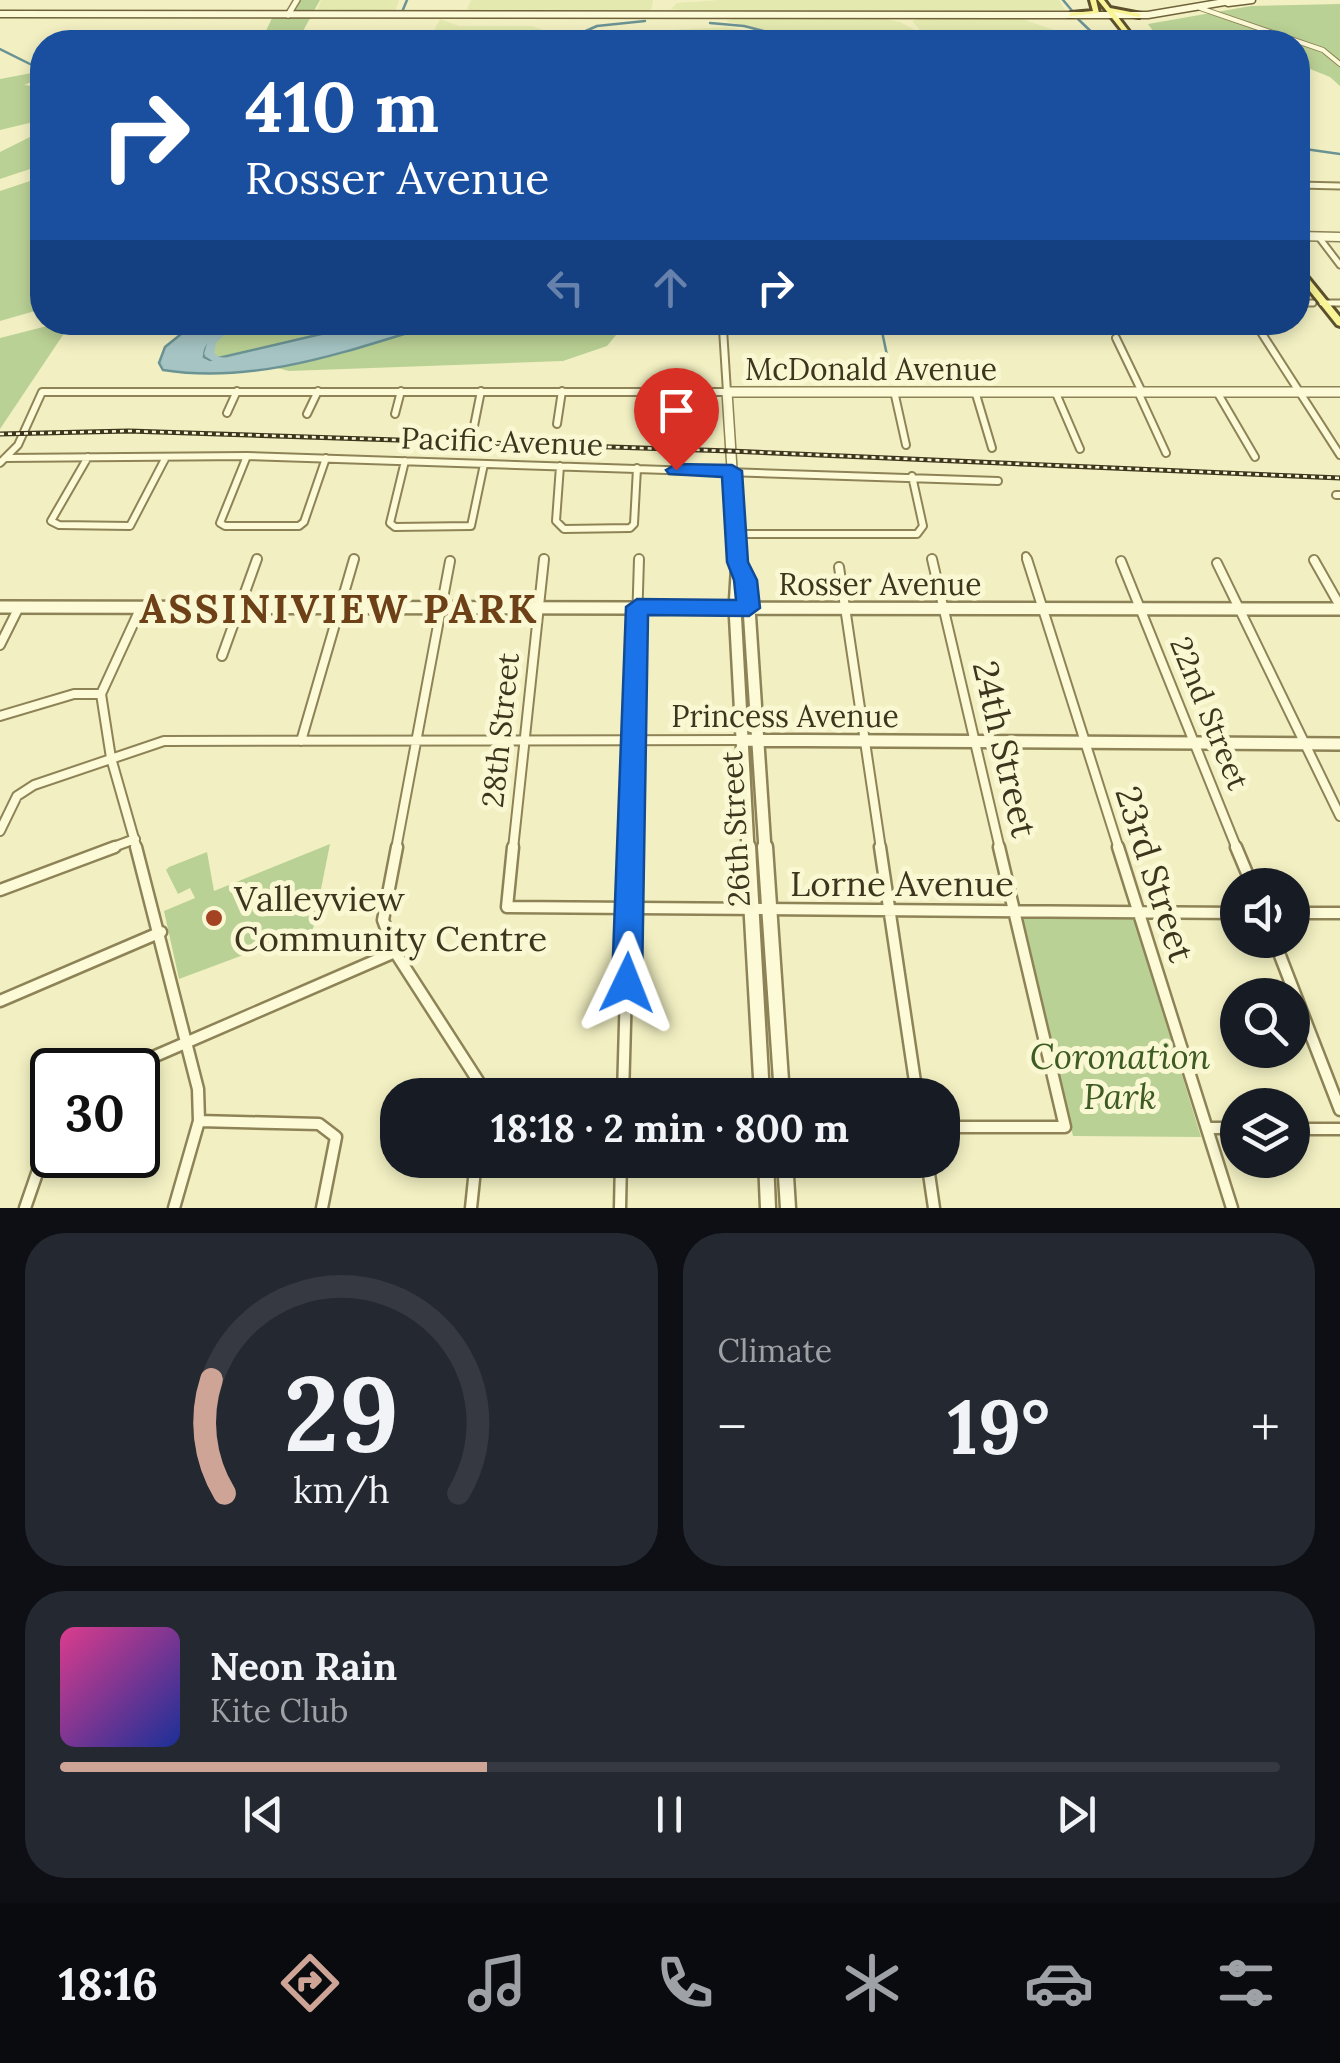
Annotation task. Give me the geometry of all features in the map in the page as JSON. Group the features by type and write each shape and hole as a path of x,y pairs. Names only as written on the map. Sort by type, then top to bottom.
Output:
{"main road":[{"path":"1125,30 1122,20 1236,0"},
{"path":"1199,9 1216,12 1252,0"},
{"path":"1199,9 1216,12"},
{"path":"0,14 1071,16 1106,11"},
{"path":"1046,16 1105,20 1106,11"},
{"path":"1071,16 1106,11 1139,16"},
{"path":"1310,290 1340,332"},
{"path":"1310,295 1340,323"}],"street":[{"path":"288,15 297,0"},
{"path":"1216,12 1267,30"},
{"path":"1310,45 1340,64"},
{"path":"1310,186 1340,186"},
{"path":"1310,236 1340,237"},
{"path":"1318,236 1340,265"},
{"path":"1310,303 1340,303"},
{"path":"725,335 727,392"},
{"path":"1263,335 1340,455"},
{"path":"1116,338 1166,453"},
{"path":"226,413 238,391"},
{"path":"308,414 318,391"},
{"path":"395,414 401,391"},
{"path":"474,426 481,391"},
{"path":"558,424 562,391"},
{"path":"660,422 668,391"},
{"path":"894,391 906,445"},
{"path":"975,391 992,448"},
{"path":"1056,391 1080,450"},
{"name":"McDonald Avenue","path":"3,460 25,431 42,392 1340,392"},
{"name":"26th Street","path":"727,392 738,562 735,608 742,740 780,1078"},
{"path":"1217,392 1255,457"},
{"path":"88,457 51,521 59,525 130,526 166,456"},
{"path":"247,456 220,523 225,526 299,526 304,522 326,458"},
{"name":"Pacific Avenue","path":"3,460 247,456 998,480"},
{"path":"405,461 390,523 394,527 470,526 484,464"},
{"path":"560,466 556,521 564,529 630,528 634,524 636,468"},
{"path":"736,534 917,534 923,526 912,476"},
{"name":"23rd Street","path":"1026,556 1232,1208"},
{"path":"222,656 258,558"},
{"name":"28th Street","path":"507,907 544,558"},
{"path":"624,1078 639,558"},
{"name":"24th Street","path":"932,558 1065,1127 960,1126"},
{"path":"301,741 354,559"},
{"path":"1314,560 1340,608"},
{"path":"450,561 382,920 395,952 476,1078"},
{"name":"22nd Street","path":"1121,561 1245,868"},
{"name":"26th Street","path":"738,562 746,580 758,740 762,1078"},
{"path":"1217,563 1340,816"},
{"path":"839,567 914,1078"},
{"name":"Rosser Avenue","path":"0,607 1340,608"},
{"path":"0,645 19,607"},
{"path":"141,607 100,694 111,758 161,932 198,1090 198,1122 174,1208"},
{"path":"0,716 74,694 100,694"},
{"name":"Princess Avenue","path":"0,831 17,796 34,785 164,741 1340,744"},
{"path":"0,890 135,839"},
{"name":"Lorne Avenue","path":"507,907 1220,913"},
{"path":"1310,913 1340,913"},
{"path":"0,1001 161,932"},
{"path":"160,1053 395,952"},
{"path":"1281,958 1340,1110"},
{"path":"198,1122 320,1124 336,1137 322,1208"},
{"path":"1207,1128 1220,1128"},
{"path":"1310,1128 1340,1129"},
{"path":"25,1208 35,1178"},
{"path":"471,1208 474,1178"},
{"path":"620,1208 621,1178"},
{"path":"767,1178 768,1208"},
{"path":"787,1178 788,1208"},
{"path":"930,1178 934,1208"}],"green space":[{"path":"299,0 320,0 304,30 266,30 272,18 288,18"},
{"path":"321,0 399,0 395,12 317,11"},
{"path":"471,0 653,3 651,10 642,12 474,12 467,9"},
{"path":"1059,0 1065,10 671,9 677,3"},
{"path":"1340,4 1340,86 1310,69 1310,30 1152,30 1148,24 1251,6"},
{"path":"440,19 459,26 532,26 543,30 434,30"},
{"path":"885,19 915,30 765,30 725,21"},
{"path":"918,19 1022,19 1054,30 920,30 912,21"},
{"path":"727,27 743,30 672,30"},
{"path":"30,73 30,83 24,85 30,86 30,123 0,130 0,79"},
{"path":"30,137 30,169 0,179 0,152"},
{"path":"30,181 30,312 0,321 0,191"},
{"path":"30,330 30,335 63,335 0,429 0,338"},
{"path":"218,335 321,335 210,360 204,357 210,341"},
{"path":"402,335 616,335 607,346 563,361 289,371 273,367 354,350"},
{"path":"330,844 313,929 179,979 164,911 195,898 190,888 178,894 166,870 169,867 207,852 214,891"},
{"name":"Coronation Park","path":"1027,916 1133,916 1201,1137 1073,1136 1022,921"}],"water":[{"path":"180,335 217,335 205,351 204,357 210,360 317,335 401,335 303,362 234,373 163,370 159,363 165,347"}],"waterway":[{"path":"402,12 407,0"},
{"path":"1063,0 1074,13"},
{"path":"1078,19 1089,30"},
{"path":"588,30 645,21"},
{"path":"710,23 760,30"},
{"path":"0,49 30,64"},
{"path":"1310,150 1340,154"},
{"path":"218,335 211,342 209,354 216,360 233,361"},
{"path":"883,335 888,360"}],"railway":[{"path":"0,434 129,431 730,451 1340,478"}],"place":[{"name":"Valleyview Community Centre","path":"214,918"}],"district":[{"name":"ASSINIVIEW PARK","path":"339,608"}],"route":[{"path":"627,983 637,607 749,608 746,580 738,562 732,471 676,470"}]}
